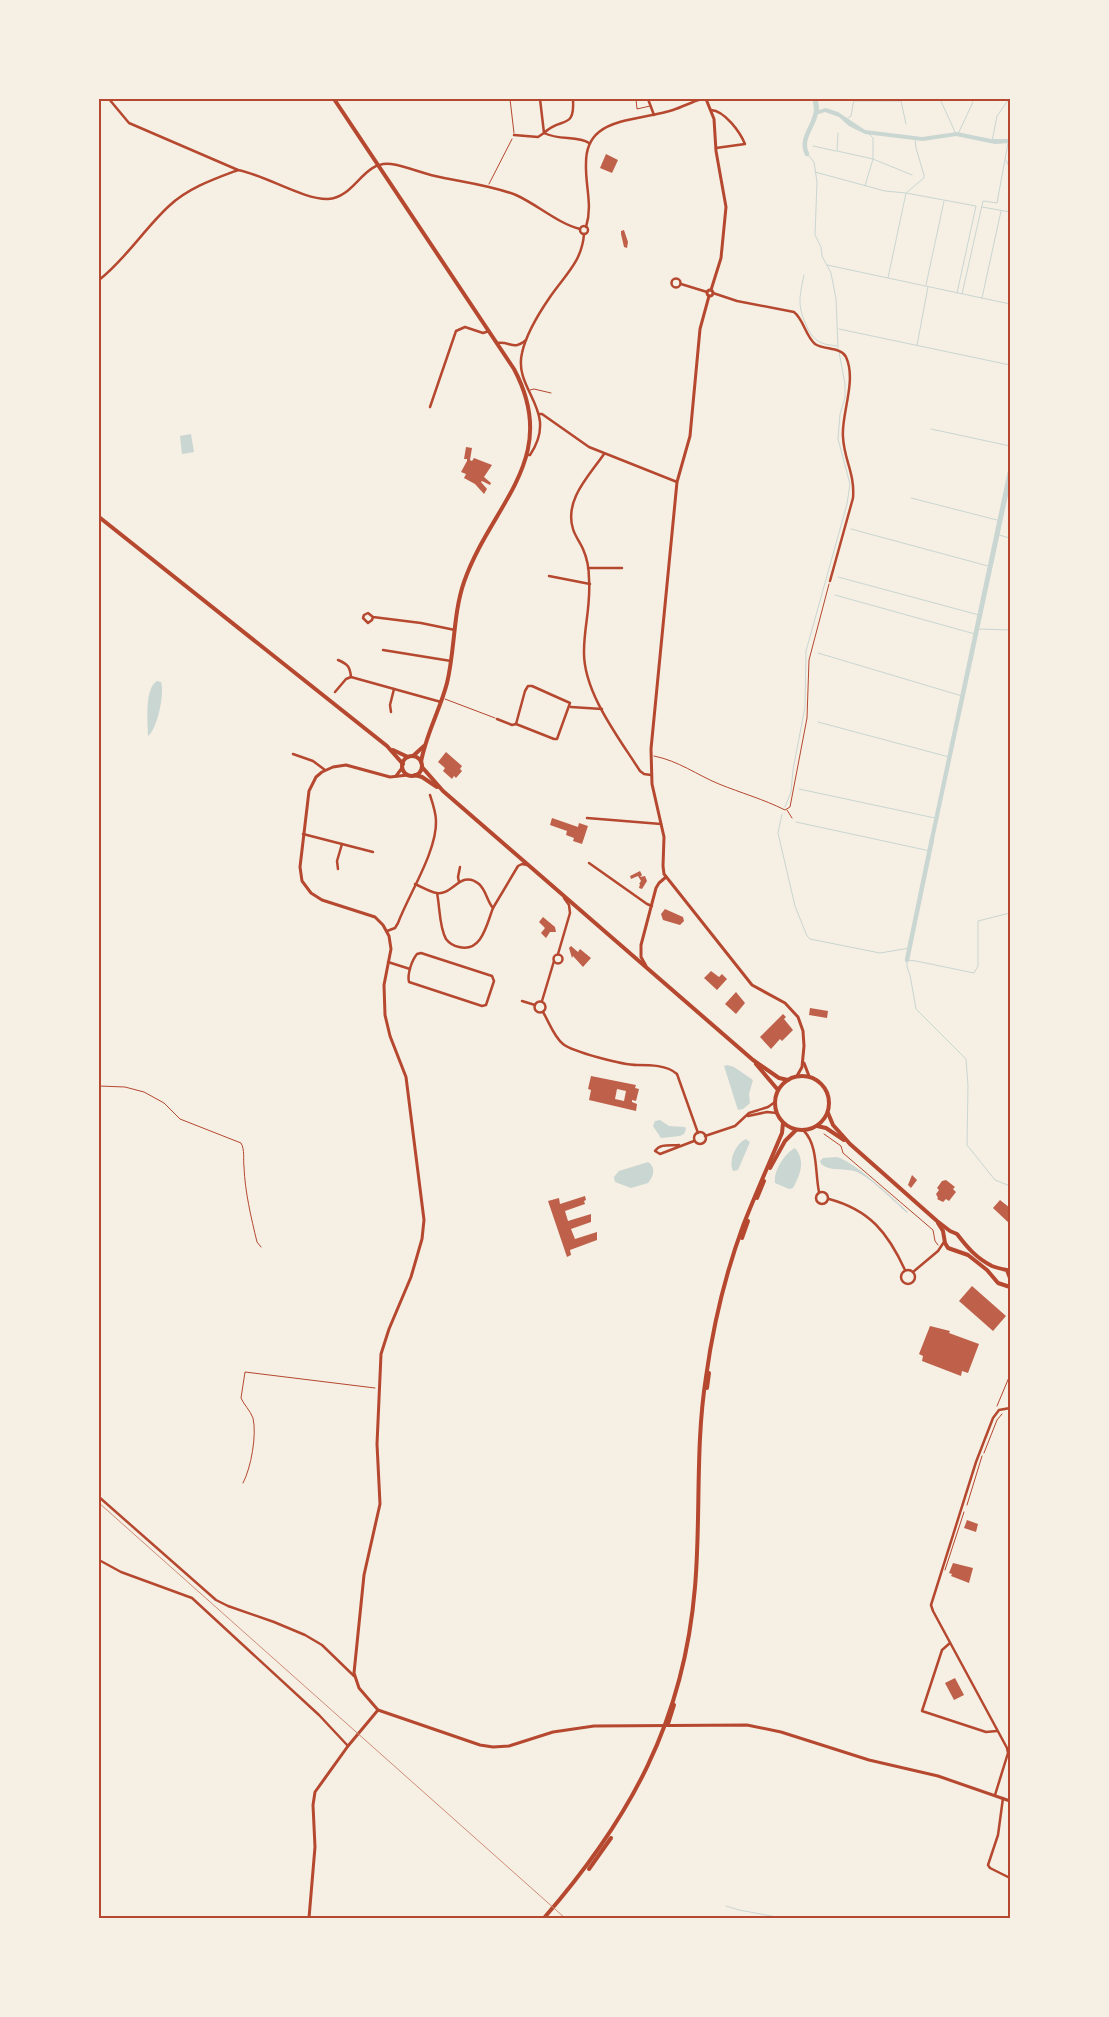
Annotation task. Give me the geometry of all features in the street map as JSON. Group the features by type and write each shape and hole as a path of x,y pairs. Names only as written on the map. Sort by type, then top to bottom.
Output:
{"main road":[{"path":"334,99 518,377 525,396 530,423 527,455 518,482 470,567 463,586 451,661 441,700 425,744 420,772 415,775"},
{"path":"99,517 387,746 408,757 413,756 425,744"},
{"path":"387,746 408,775 422,777 443,791 753,1060 778,1077 788,1080"},
{"path":"413,756 443,791"},
{"path":"402,766 408,757"},
{"path":"753,1060 778,1090"},
{"path":"828,1113 817,1126 804,1131 796,1130 783,1123 777,1113 775,1102 778,1090 788,1080 797,1076 809,1076 818,1081 826,1088 829,1098 828,1113 833,1124 850,1144"},
{"path":"546,1918 590,1863 626,1809 653,1755 675,1694 685,1653 694,1601 699,1446 704,1390 711,1347 734,1253 749,1211 782,1133 783,1123"},
{"path":"817,1126 826,1128 850,1144 937,1221 957,1234 967,1248 982,1260 994,1267 1007,1270 1010,1278 1008,1283 1004,1284"},
{"path":"546,1918 596,1859 628,1810 655,1756 678,1694 688,1654 696,1607 702,1432 714,1340 726,1289 746,1226 771,1166 785,1141 796,1130"},
{"path":"937,1221 946,1246 968,1255 987,1270 998,1283 1010,1288"},
{"path":"945,1239 952,1232"}],"street":[{"path":"109,99 129,123 238,170 251,172 311,196 328,199 343,194 378,165 394,164 432,176 518,196 568,225 580,229 582,227 586,228"},
{"path":"540,99 544,133"},
{"path":"514,135 538,137 548,129 571,119 574,114 573,99"},
{"path":"648,99 654,115"},
{"path":"527,455 530,455 537,440 540,425 539,414 521,375 522,352 550,297 576,262 582,248 584,234 588,231 586,228 590,209 586,162 590,143 600,131 607,127 674,110 701,99"},
{"path":"706,99 714,119 716,148 726,207 721,258 700,329 690,436 677,482 651,756 651,775 663,824 665,845 663,870 666,877 752,985 786,1003 796,1013 803,1031 803,1060 802,1067 797,1076"},
{"path":"711,110 717,111 722,115 741,136 745,144 716,148"},
{"path":"544,133 554,138 584,139 590,143"},
{"path":"99,280 174,202 210,181 238,170"},
{"path":"580,229 580,233 584,234"},
{"path":"681,284 737,301 794,312 813,342 823,348 841,351 846,357 850,387 843,439 854,486 853,498 830,581"},
{"path":"430,407 456,331 465,327 483,333 489,331"},
{"path":"497,343 520,345 527,339"},
{"path":"539,414 542,414 589,447 677,482"},
{"path":"604,454 578,492 573,503 571,517 573,529 584,550 590,584 584,661 587,674 602,708 640,771 651,775"},
{"path":"588,568 622,568"},
{"path":"549,576 590,584"},
{"path":"373,617 421,623 455,630"},
{"path":"383,650 451,661"},
{"path":"338,660 346,663 350,668 351,677"},
{"path":"335,692 351,677 441,700"},
{"path":"516,724 525,691 530,686 565,700 571,707"},
{"path":"391,712 390,705 394,689"},
{"path":"571,707 602,708"},
{"path":"497,718 512,725 516,724 556,739 571,707"},
{"path":"293,754 313,761 325,770"},
{"path":"408,775 394,778 346,765 325,770 316,777 309,791 300,871 302,882 308,891 322,900 370,915 378,920 387,931 391,945 384,985 385,1015 390,1036 406,1078 424,1220 422,1239 415,1266 381,1354 377,1444 380,1504 364,1575 354,1676 358,1688 378,1710 472,1743 493,1747 509,1746 547,1733 581,1727 677,1724 739,1724 759,1726 849,1754 938,1776 1010,1801"},
{"path":"394,778 402,766"},
{"path":"387,931 397,926 428,854 436,828 430,795"},
{"path":"587,818 652,825 663,824"},
{"path":"303,834 373,852"},
{"path":"338,869 337,861 342,844"},
{"path":"589,863 639,899 652,906"},
{"path":"437,893 444,934 449,942 458,947 472,946 481,939 493,908 518,866 522,864 531,867"},
{"path":"460,867 458,877 460,882"},
{"path":"646,967 641,949 648,917 658,884 666,877"},
{"path":"416,884 437,893 447,891 460,882 470,880 478,883 484,890 493,908"},
{"path":"542,1001 554,958 558,954 570,913 562,894"},
{"path":"421,953 491,976 494,981 487,1004 483,1006 410,982 408,978 410,969 416,955 421,953"},
{"path":"554,961 558,963 562,961 562,957 558,954"},
{"path":"388,962 410,969"},
{"path":"522,1001 535,1005"},
{"path":"535,1005 538,1001 542,1001"},
{"path":"542,1001 546,1005 543,1012"},
{"path":"535,1005 536,1011 543,1012"},
{"path":"543,1012 557,1037 566,1046 635,1065 653,1065 674,1071 677,1074 698,1133"},
{"path":"803,1060 809,1076"},
{"path":"698,1133 705,1136 735,1126 752,1111 770,1106 775,1102"},
{"path":"746,1116 767,1112 777,1113"},
{"path":"804,1131 812,1150 819,1192 816,1197 819,1203 825,1203 829,1199"},
{"path":"694,1141 695,1135 698,1133"},
{"path":"679,1145 666,1145 655,1150 661,1154 679,1145 694,1141 702,1144 706,1140 705,1136"},
{"path":"819,1192 825,1192 829,1199 856,1209 877,1224 892,1244 905,1270 913,1272"},
{"path":"913,1272 938,1251 945,1239"},
{"path":"938,1251 950,1249"},
{"path":"905,1270 901,1278 907,1284 912,1283 914,1280 913,1272"},
{"path":"995,1795 1008,1752 931,1607 976,1462 993,1418 999,1410 1010,1408"},
{"path":"99,1497 216,1600 305,1635 322,1645 354,1676"},
{"path":"99,1560 121,1572 192,1598 349,1745"},
{"path":"950,1643 942,1650 922,1711 986,1732 998,1731"},
{"path":"309,1918 315,1847 314,1796 319,1785 378,1710"},
{"path":"1003,1798 998,1835 988,1865 990,1868 1010,1878"}],"lane":[{"path":"636,99 637,109 652,106"},
{"path":"530,391 534,389 551,393"}],"path":[{"path":"488,188 514,135 510,99"},
{"path":"787,810 793,797 807,718 811,648 830,581"},
{"path":"441,700 497,718"},
{"path":"651,756 675,762 720,784 787,810 792,818"},
{"path":"99,1086 125,1087 144,1092 164,1102 180,1119 241,1144 248,1200 257,1242 261,1247"},
{"path":"824,1134 841,1146 843,1153 933,1230 935,1241 938,1245"},
{"path":"243,1483 249,1468 254,1432 251,1414 241,1398 245,1372 379,1388"},
{"path":"998,1408 997,1404 1010,1375"},
{"path":"942,1569 946,1570 964,1514 964,1507 967,1505 982,1456 997,1420 1002,1413"}],"shaded area":[{"path":"813,99 818,99 819,110 826,108 838,112 865,130 922,137 957,132 991,139 1010,139 1010,143 995,144 956,136 923,141 865,134 849,126 839,117 825,112 816,115"},
{"path":"191,434 194,452 182,454 180,436"},
{"path":"1010,461 1010,486 933,844 929,843"},
{"path":"157,681 161,682 162,687 161,702 154,727 148,736 148,698 153,685"},
{"path":"724,1066 734,1067 753,1080 749,1094 750,1103 743,1109 738,1110"},
{"path":"660,1120 669,1126 685,1127 684,1134 661,1138 653,1126 655,1121"},
{"path":"746,1139 750,1142 738,1170 733,1171 732,1158 736,1148"},
{"path":"795,1148 800,1158 801,1168 793,1188 789,1189 775,1183 775,1178 780,1163"},
{"path":"837,1157 854,1166 908,1212 860,1173 825,1167 820,1161 823,1158"},
{"path":"648,1162 652,1166 653,1172 648,1183 631,1188 615,1182 614,1177 619,1171"}],"building":[{"path":"606,154 618,160 612,173 600,168"},
{"path":"624,230 628,242 627,248 624,247 621,234 621,231"},
{"path":"466,447 472,448 470,460 472,461 474,458 492,465 484,477 491,483 490,485 481,482 487,489 484,494 475,484 464,478 466,474 461,472 467,461 467,459 464,459"},
{"path":"446,752 462,766 460,769 462,771 456,778 454,776 452,779 443,771 445,768 438,762"},
{"path":"552,818 578,827 579,823 588,826 582,844 573,841 574,838 566,835 567,831 550,825"},
{"path":"640,871 642,875 640,877 645,876 647,881 642,889 639,888 641,881 638,876 631,879 630,876"},
{"path":"665,909 683,917 684,921 680,925 663,920 661,914"},
{"path":"543,917 555,927 556,932 550,932 546,938 541,933 545,928 539,922"},
{"path":"571,946 578,952 580,949 591,958 583,967 573,956 572,958 569,948"},
{"path":"711,971 719,977 722,974 727,979 717,990 704,978"},
{"path":"736,992 745,1003 736,1014 725,1004"},
{"path":"810,1008 828,1011 827,1018 809,1015"},
{"path":"783,1014 786,1017 784,1019 793,1030 782,1041 780,1039 771,1049 760,1037"},
{"path":"591,1076 636,1085 635,1088 639,1089 636,1101 632,1100 632,1102 637,1104 636,1111 589,1100 591,1090 588,1089","holes":["617,1089 626,1091 624,1101 615,1099"]},
{"path":"912,1175 917,1180 911,1188 908,1185"},
{"path":"946,1180 955,1187 953,1189 956,1192 949,1201 946,1199 943,1202 937,1199 936,1194 939,1190 937,1188 942,1181"},
{"path":"585,1196 585,1204 565,1211 568,1221 591,1214 591,1222 571,1229 575,1239 597,1232 597,1240 570,1250 571,1255 567,1257 548,1201 559,1198 560,1204"},
{"path":"1000,1200 1010,1208 1010,1224 993,1208"},
{"path":"972,1286 1006,1316 993,1331 959,1301"},
{"path":"930,1326 950,1331 949,1333 979,1344 968,1373 962,1371 961,1376 922,1361 923,1356 919,1354"},
{"path":"967,1520 978,1524 976,1532 964,1528"},
{"path":"953,1563 973,1568 969,1583 951,1576 952,1574 949,1573"},
{"path":"955,1678 964,1695 954,1700 945,1683"}],"waterway":[{"path":"807,154 805,143 815,116 815,99"},
{"path":"848,118 851,116 854,99"},
{"path":"940,99 956,134"},
{"path":"992,141 997,116 1009,99"},
{"path":"854,101 901,101 906,124"},
{"path":"958,134 973,102"},
{"path":"838,133 837,151 873,159 912,175"},
{"path":"865,186 873,159 873,138 868,133"},
{"path":"888,278 906,193 924,178 915,139"},
{"path":"962,294 983,201 997,203 1008,143"},
{"path":"813,146 836,151"},
{"path":"807,154 814,162 817,182 815,235 821,247 822,256 831,273 836,299 838,348"},
{"path":"1006,160 1010,169"},
{"path":"815,172 885,191 976,206 957,293"},
{"path":"926,285 944,201"},
{"path":"982,207 1010,212"},
{"path":"982,298 1001,211"},
{"path":"827,265 1010,304"},
{"path":"804,275 800,302 808,329 820,342 837,346"},
{"path":"917,345 928,287"},
{"path":"839,329 1010,365"},
{"path":"785,807 791,792 793,770 805,707 806,651 847,504 850,484 838,439 840,414 845,398 845,384 839,352"},
{"path":"931,429 1010,446"},
{"path":"911,498 997,520"},
{"path":"851,529 988,566"},
{"path":"999,535 1010,538"},
{"path":"838,577 979,615"},
{"path":"835,595 975,634"},
{"path":"979,629 1010,630"},
{"path":"818,653 962,696"},
{"path":"818,722 949,757"},
{"path":"799,789 935,818"},
{"path":"782,814 778,833 795,906 807,936 810,939 880,953 910,948"},
{"path":"796,822 930,851"},
{"path":"907,960 932,839"},
{"path":"1010,913 978,921 978,966 974,973 907,960 916,1009 966,1059 968,1086 967,1145 995,1180 1010,1186"},
{"path":"726,1906 782,1918"}],"railway":[{"path":"99,1503 565,1918"}]}
